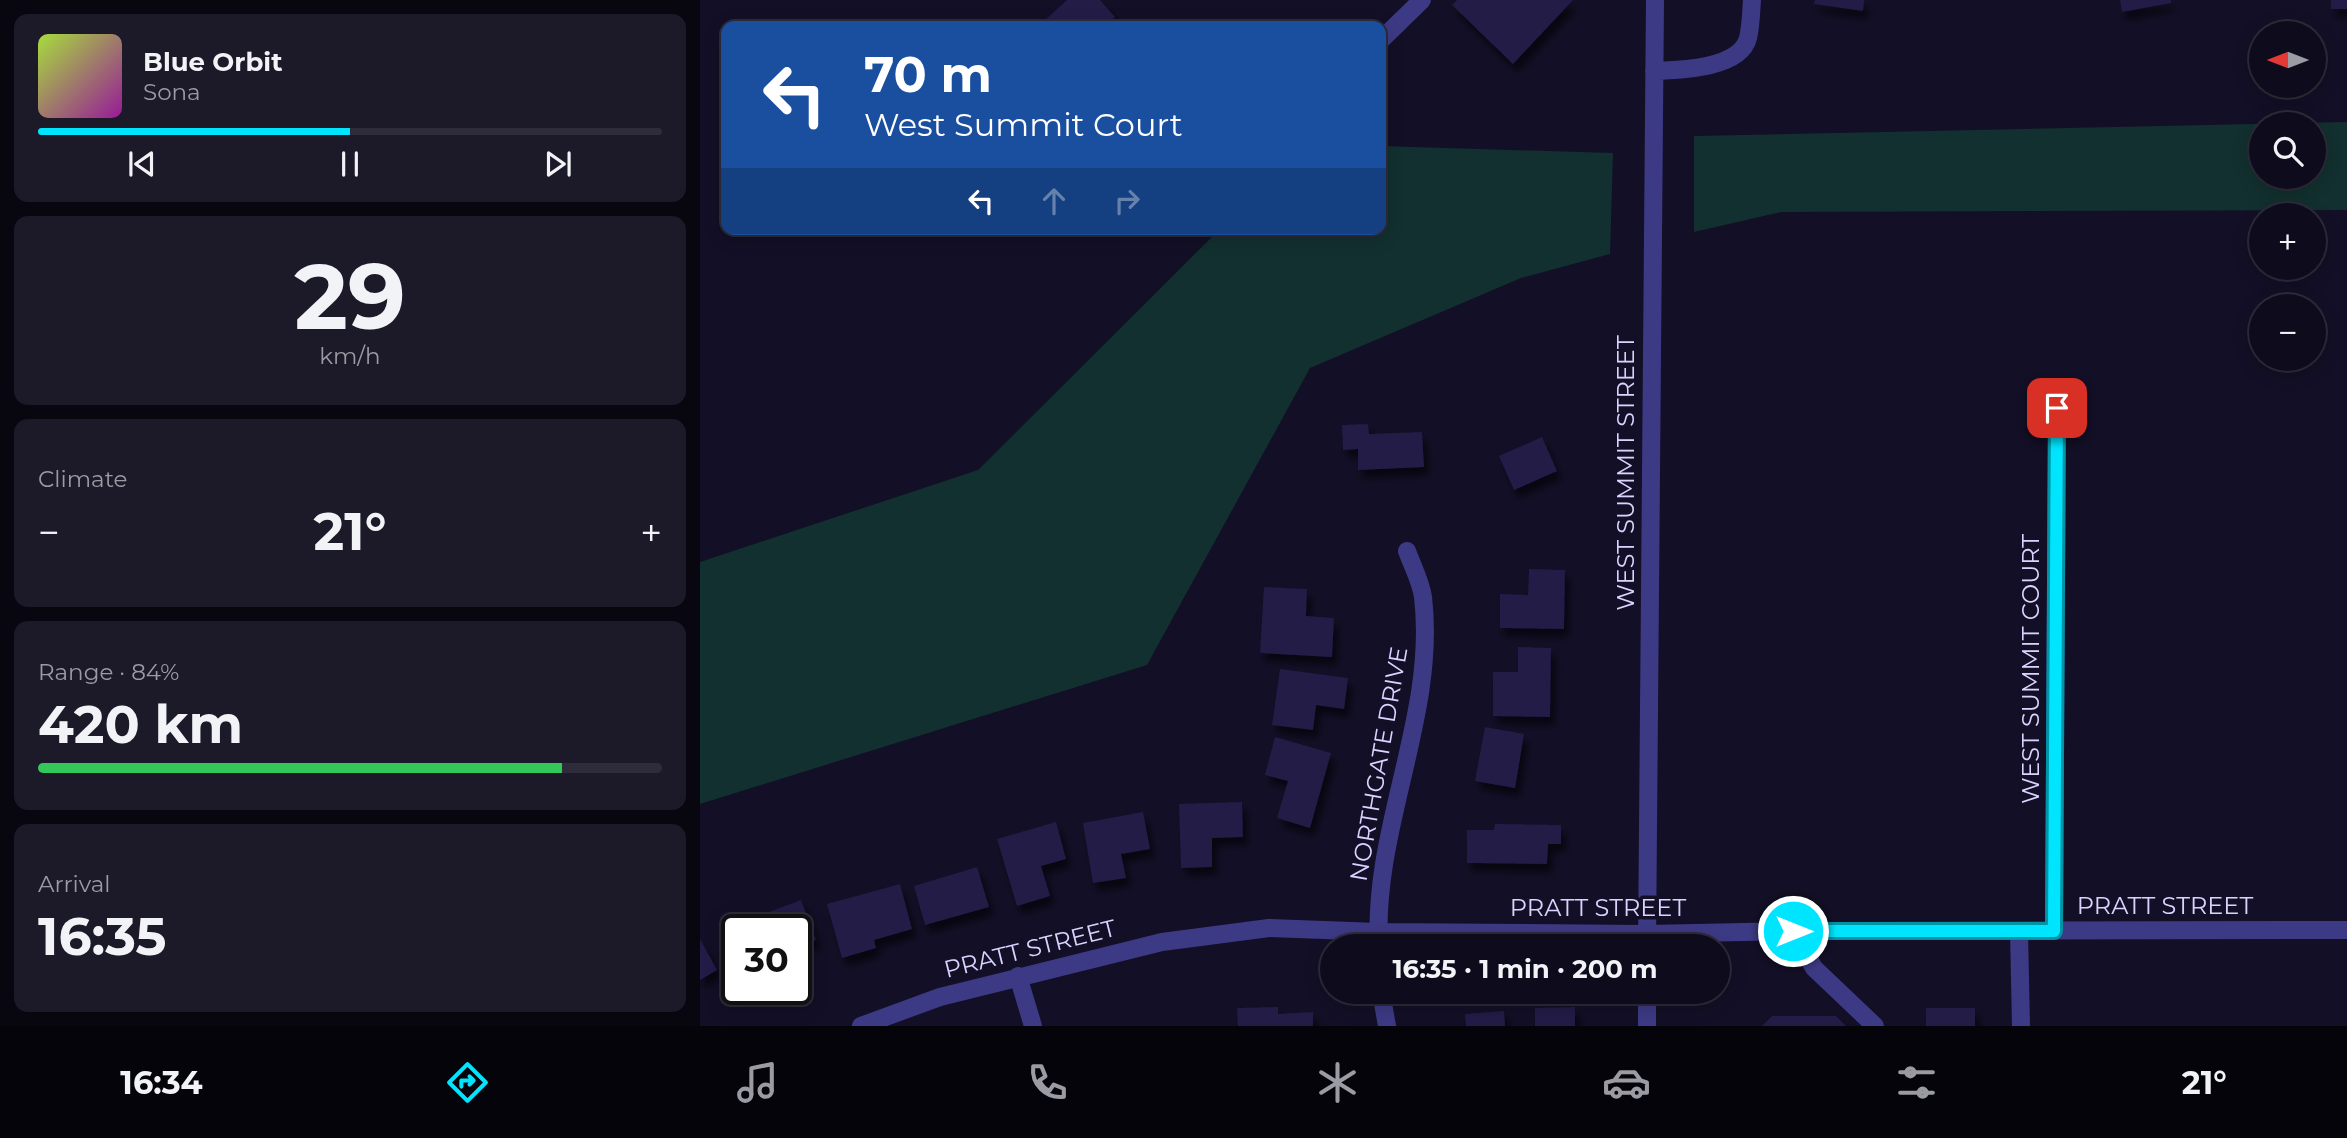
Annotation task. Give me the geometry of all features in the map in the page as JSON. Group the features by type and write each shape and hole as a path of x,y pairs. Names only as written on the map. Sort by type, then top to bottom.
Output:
{"street":[{"path":"1386,35 1422,0"},
{"name":"WEST SUMMIT STREET","path":"1647,934 1655,0"},
{"path":"1654,71 1690,70 1727,61 1747,42 1752,0"},
{"name":"WEST SUMMIT COURT","path":"2054,931 2057,408"},
{"name":"NORTHGATE DRIVE","path":"1378,934 1382,886 1393,812 1416,718 1425,646 1423,594 1407,551"},
{"name":"PRATT STREET","path":"861,1026 940,997 1162,942 1269,929 1320,934"},
{"name":"PRATT STREET","path":"1730,935 1793,931 2347,930"},
{"path":"1793,931 1814,968 1875,1026"},
{"path":"2020,932 2021,1026"},
{"path":"1018,976 1033,1026"},
{"path":"1383,1004 1387,1026"},
{"path":"1647,1004 1647,1026"}],"green space":[{"path":"2326,122 2347,122 2347,210 2326,210 2326,203 2249,203 2249,210 1781,212 1694,232 1694,136 2249,124 2249,189 2326,189"},
{"path":"1386,146 1613,153 1610,254 1521,278 1310,368 1147,665 700,804 700,562 978,470 1214,235 1386,235"}],"building":[{"path":"1067,0 1100,0 1115,17 1110,21 1045,20"},
{"path":"1457,0 1573,0 1513,64 1452,5"},
{"path":"1815,0 1864,0 1863,11 1814,4"},
{"path":"2120,0 2171,0 2171,3 2122,12"},
{"path":"2331,0 2347,0 2347,9 2331,9"},
{"path":"1368,424 1369,434 1422,432 1424,467 1358,470 1358,449 1343,450 1342,425"},
{"path":"1542,437 1557,471 1514,490 1499,456"},
{"path":"1529,569 1565,570 1564,629 1500,628 1500,594 1528,595"},
{"path":"1264,587 1307,589 1306,616 1334,618 1332,657 1260,653"},
{"path":"1518,647 1551,648 1550,717 1493,716 1493,672 1518,672"},
{"path":"1280,669 1348,678 1344,709 1316,705 1313,730 1272,725"},
{"path":"1485,727 1524,734 1515,788 1475,781"},
{"path":"1275,737 1331,753 1310,828 1277,818 1288,781 1265,775"},
{"path":"1242,802 1243,837 1212,838 1212,867 1181,868 1179,804"},
{"path":"1143,812 1150,849 1121,854 1126,878 1093,883 1083,823"},
{"path":"1056,822 1066,859 1041,866 1050,896 1017,906 997,839"},
{"path":"1495,824 1561,825 1561,844 1548,844 1547,864 1467,863 1467,830 1494,830"},
{"path":"977,867 989,907 925,925 914,886"},
{"path":"900,884 912,929 874,940 876,948 842,958 827,904"},
{"path":"801,900 806,914 764,914"},
{"path":"700,939 717,970 700,980"},
{"path":"1278,1007 1278,1014 1313,1012 1313,1026 1238,1026 1237,1008"},
{"path":"1575,1007 1575,1026 1535,1026 1535,1008"},
{"path":"1926,1008 1975,1008 1975,1026 1926,1026"},
{"path":"1504,1011 1505,1026 1466,1026 1465,1014"},
{"path":"1772,1016 1836,1016 1846,1026 1762,1026"}],"route":[{"path":"1793,931 2054,931 2057,408"}]}
